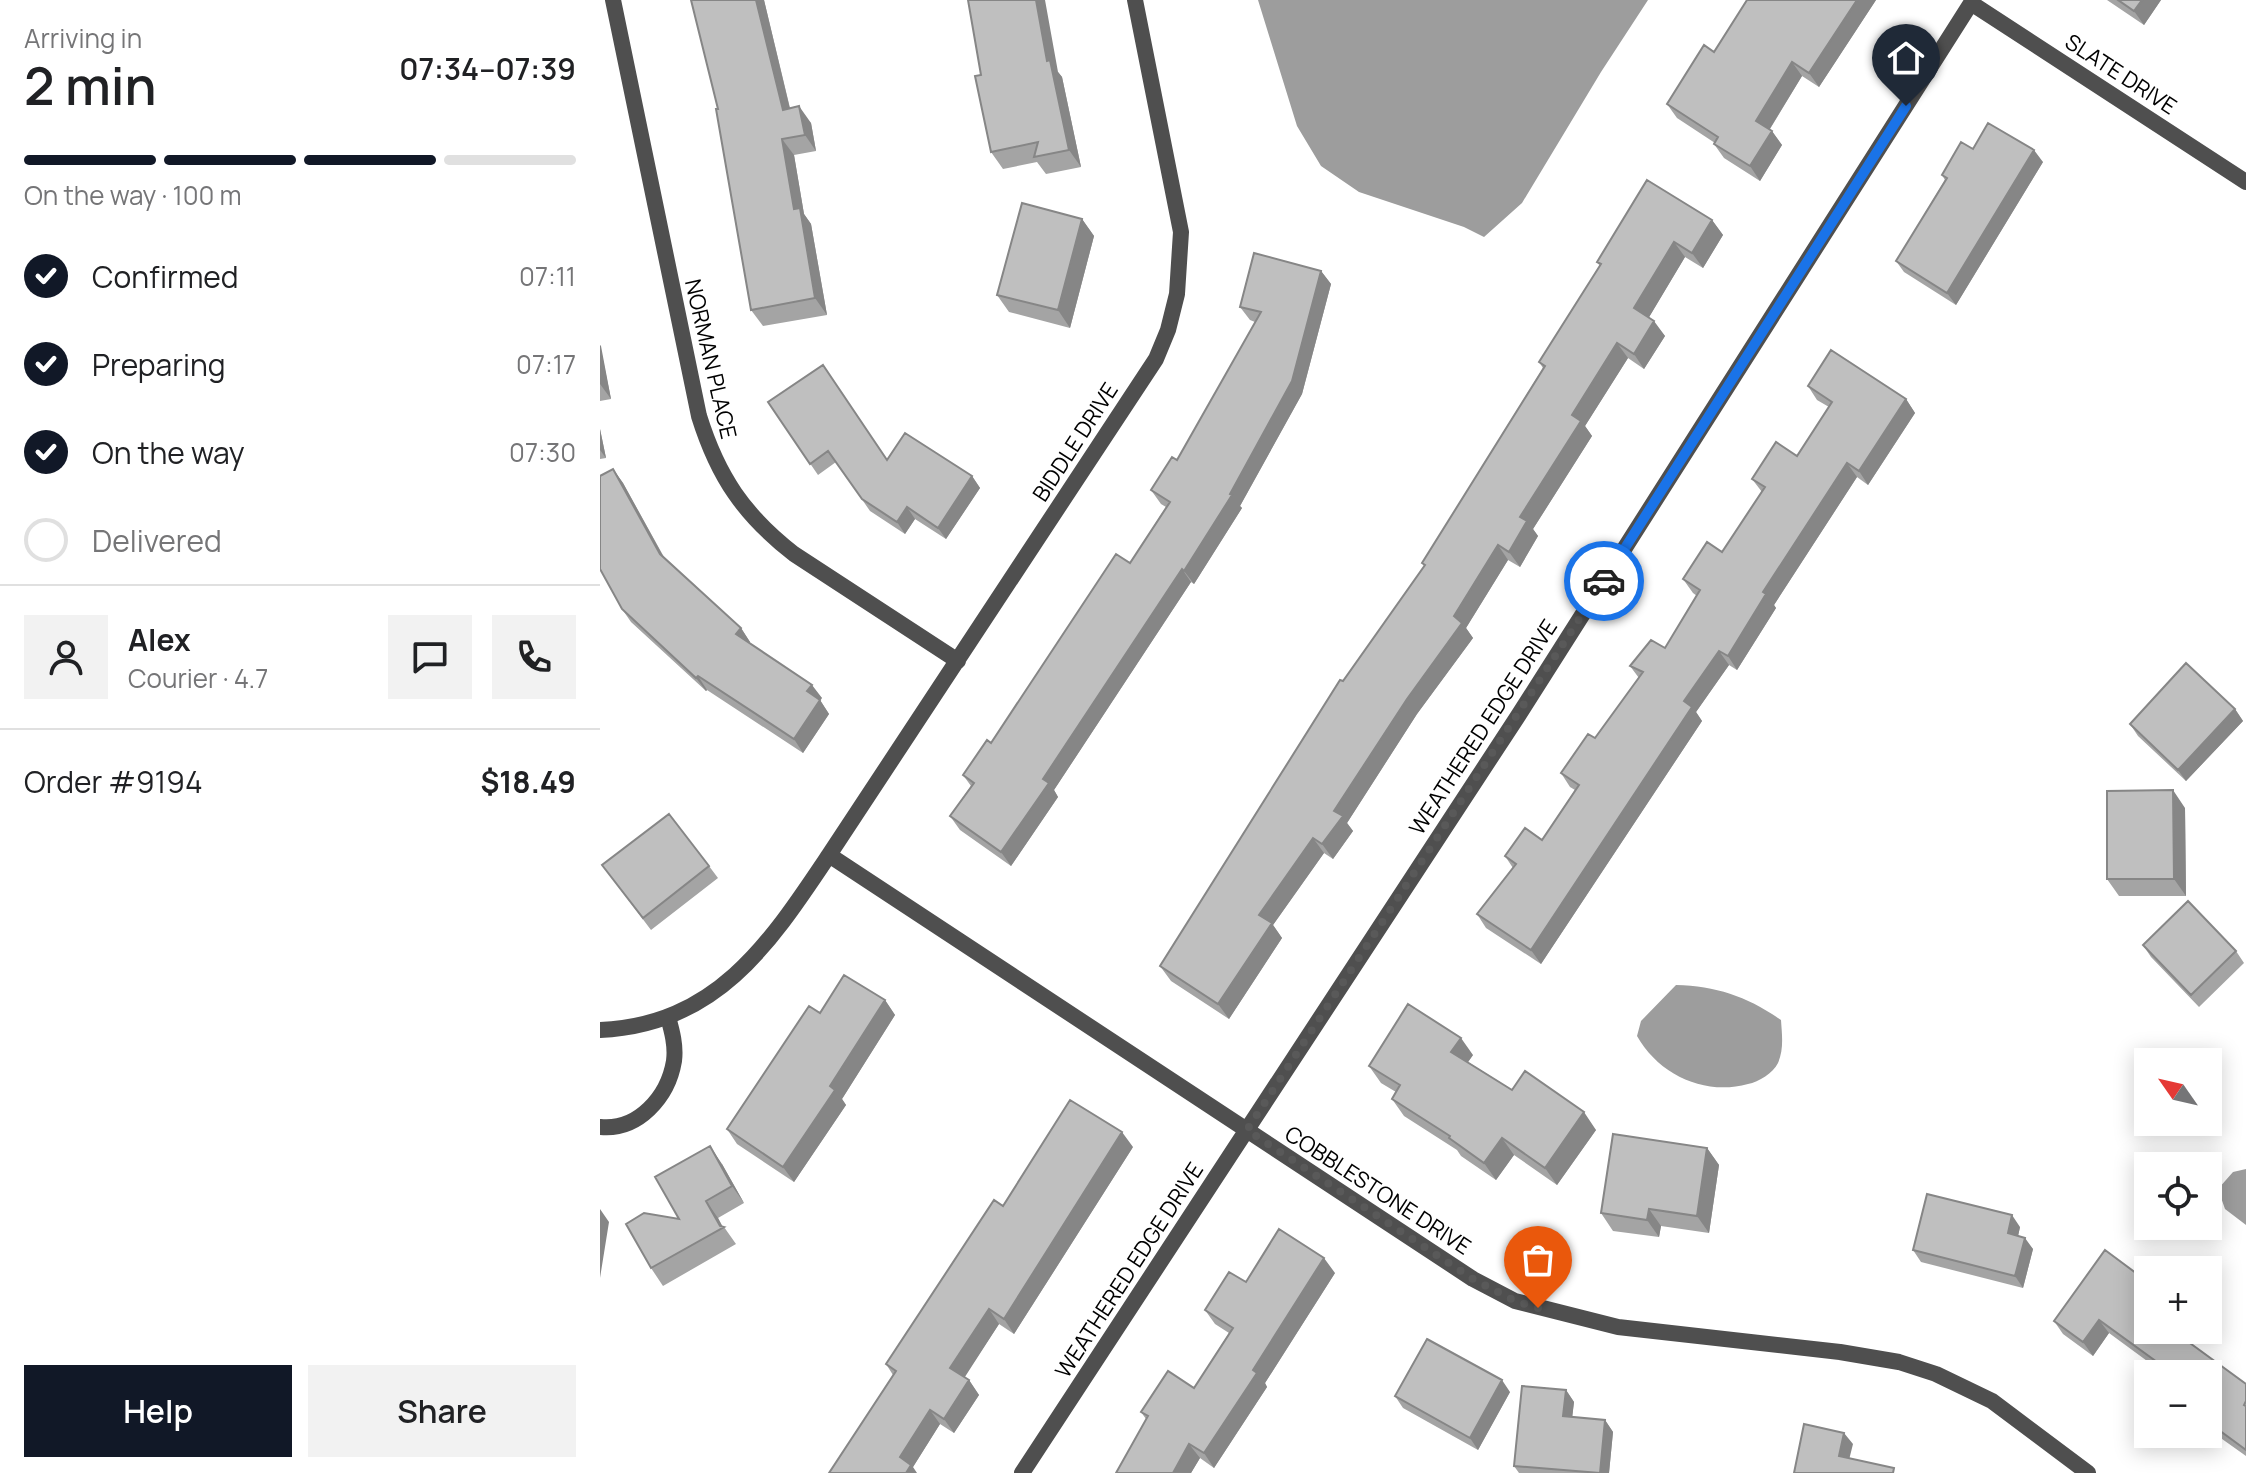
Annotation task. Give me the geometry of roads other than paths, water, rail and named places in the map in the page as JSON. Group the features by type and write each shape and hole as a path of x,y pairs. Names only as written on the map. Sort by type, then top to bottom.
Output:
{"street":[{"name":"NORMAN PLACE","path":"613,0 699,416 711,456 740,502 771,536 958,661"},
{"name":"BIDDLE DRIVE","path":"600,1030 645,1025 668,1017 713,994 755,957 829,855 1156,359 1168,330 1177,294 1181,232 1135,0"},
{"name":"SLATE DRIVE","path":"1972,2 2246,182"},
{"name":"WEATHERED EDGE DRIVE","path":"1022,1473 1518,716 1972,2"},
{"name":"COBBLESTONE DRIVE","path":"829,855 1473,1279 1515,1301 1618,1327 1840,1352 1899,1362 1936,1374 1992,1401 2088,1473"},
{"path":"600,1127 629,1124 645,1114 669,1081 674,1059 668,1017"}]}
